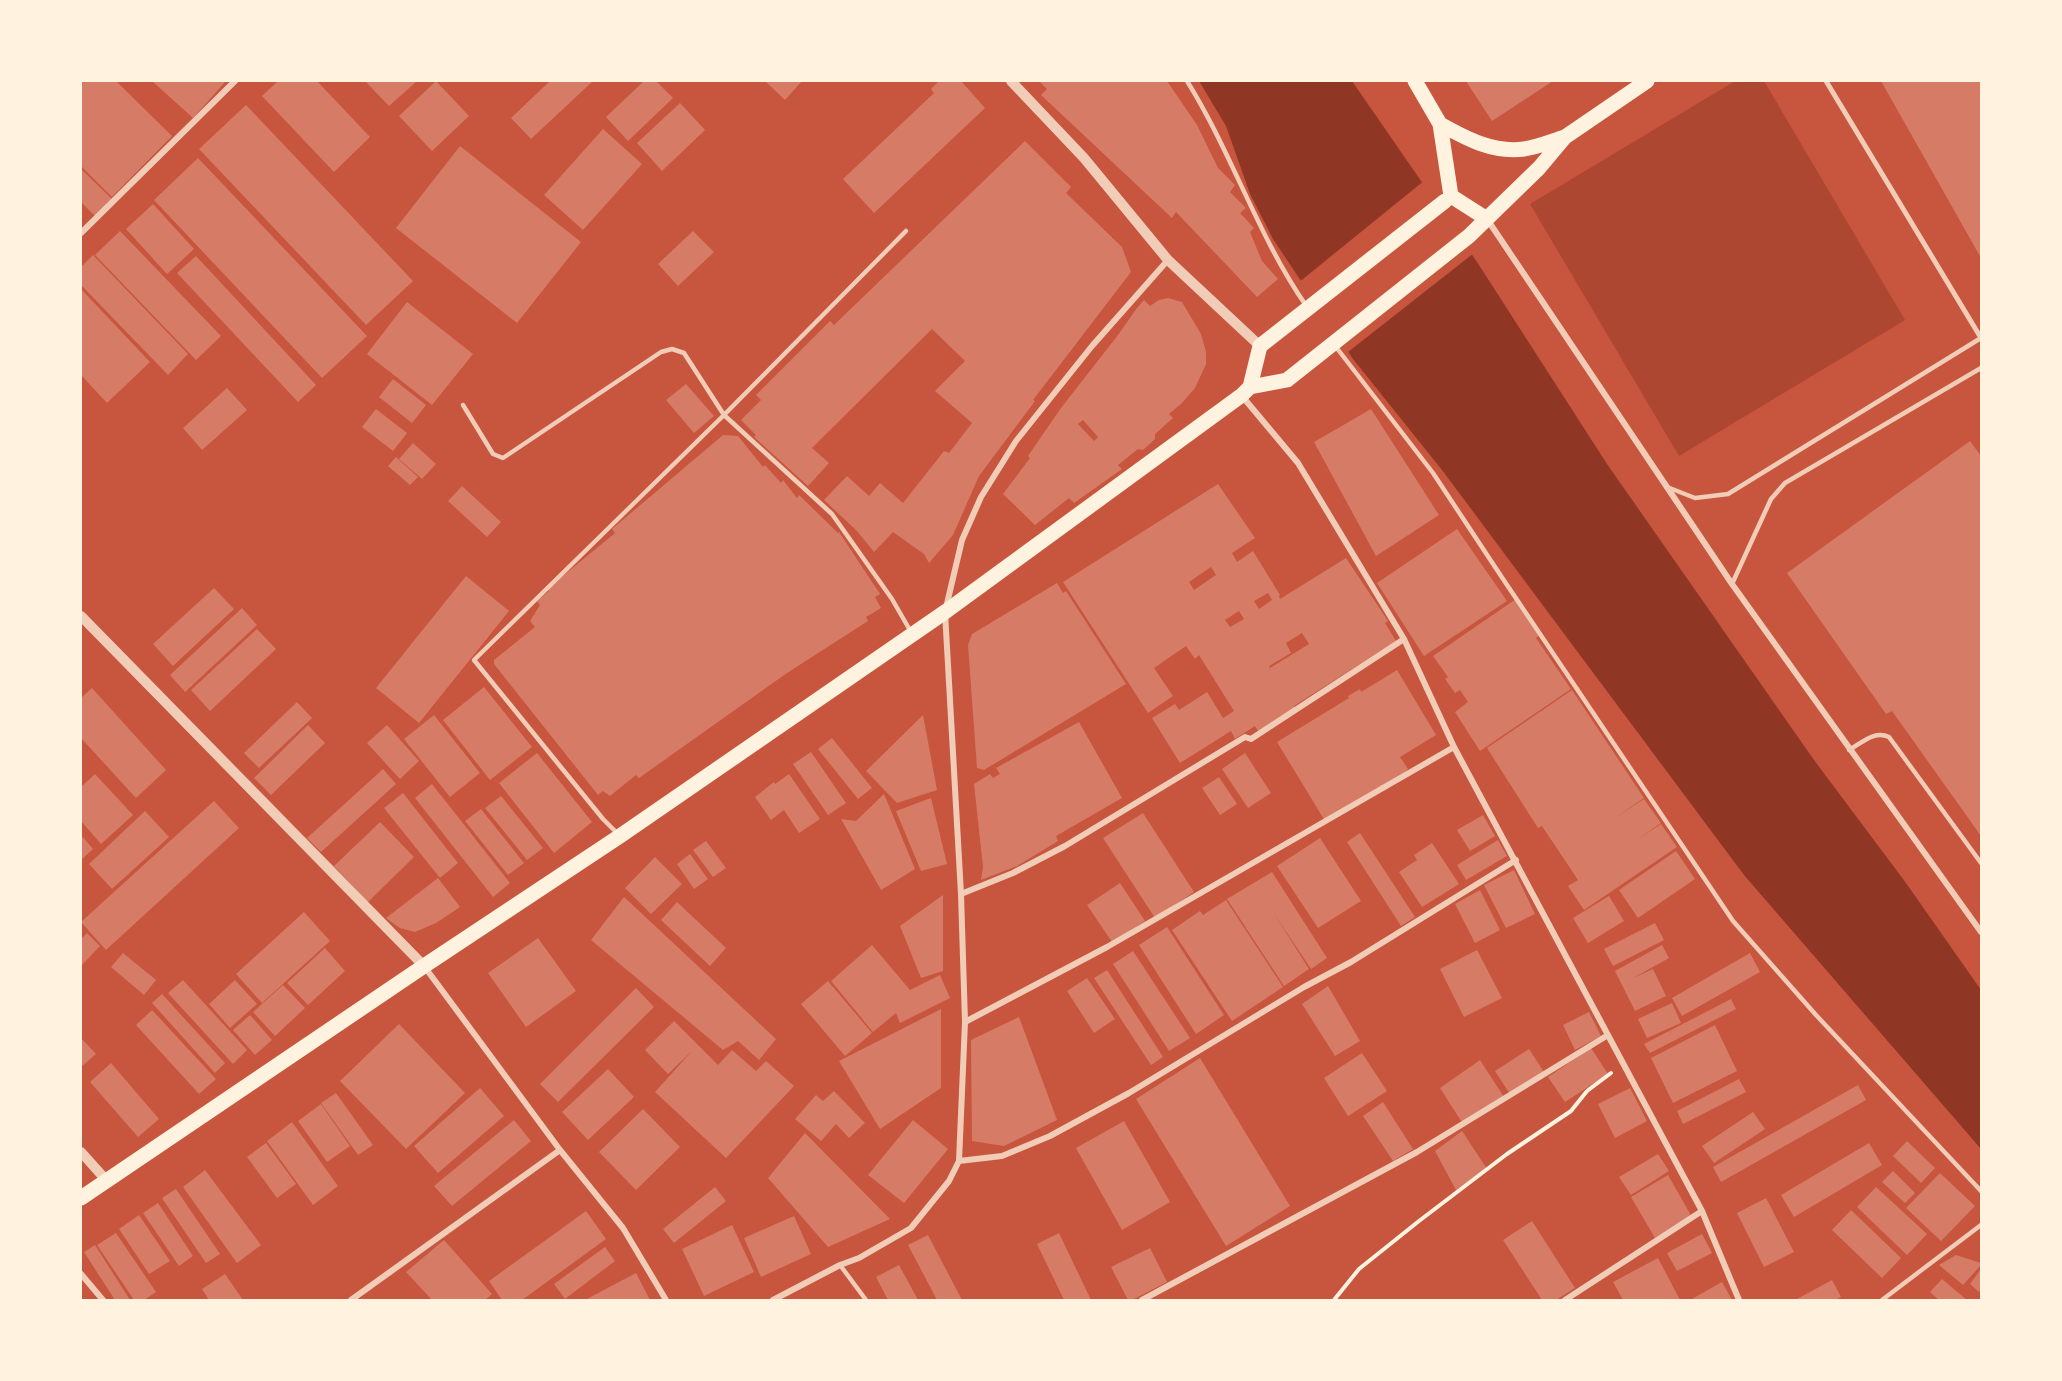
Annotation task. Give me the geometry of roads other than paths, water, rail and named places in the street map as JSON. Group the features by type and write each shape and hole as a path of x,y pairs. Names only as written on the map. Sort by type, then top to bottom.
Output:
{"main road":[{"path":"1415,81 1440,124 1448,199"},
{"path":"81,1198 620,836 945,612 1246,391 1287,380 1469,236 1539,168 1565,137 1647,81"},
{"path":"1440,124 1473,142 1495,149 1524,149 1565,137"},
{"path":"1246,391 1260,346 1448,199"},
{"path":"1448,199 1487,219"}],"street":[{"path":"81,233 235,81"},
{"path":"1011,81 1084,158 1167,260 1260,346"},
{"path":"1826,81 1981,338"},
{"path":"1487,219 1732,584 1981,932"},
{"path":"773,1300 840,1265 859,1258 912,1228 949,1181 959,1161 965,1022 962,894 945,612 962,540 981,497 1016,441 1092,346 1167,260"},
{"path":"1246,391 1298,463 1404,639 1454,747 1702,1211 1739,1300"},
{"path":"81,616 424,966 560,1150 623,1228 666,1300"},
{"path":"962,894 1013,873 1065,846 1245,737 1251,739 1404,639"},
{"path":"965,1022 1107,947 1454,747"},
{"path":"959,1161 1002,1156 1060,1131 1129,1093 1304,987 1351,962 1516,860"},
{"path":"1142,1300 1417,1152 1608,1035"},
{"path":"351,1300 560,1150"},
{"path":"81,1152 107,1181"},
{"path":"1565,1300 1702,1211"},
{"path":"81,1274 104,1300"}],"lane":[{"path":"1187,81 1201,104 1290,284 1309,306"},
{"path":"620,836 603,819 474,660 724,415 906,231"},
{"path":"1667,487 1695,498 1728,494 1981,338"},
{"path":"1336,342 1434,473 1507,586 1733,921 1816,1015 1981,1191"},
{"path":"463,405 493,454 503,458 661,352 672,349 684,353 724,415 832,514 892,599 912,634"},
{"path":"1732,584 1763,514 1785,483 1981,368"},
{"path":"1850,750 1875,735 1882,734 1889,737 1981,863"},
{"path":"1882,1300 1981,1225"},
{"path":"840,1265 866,1300"}]}
